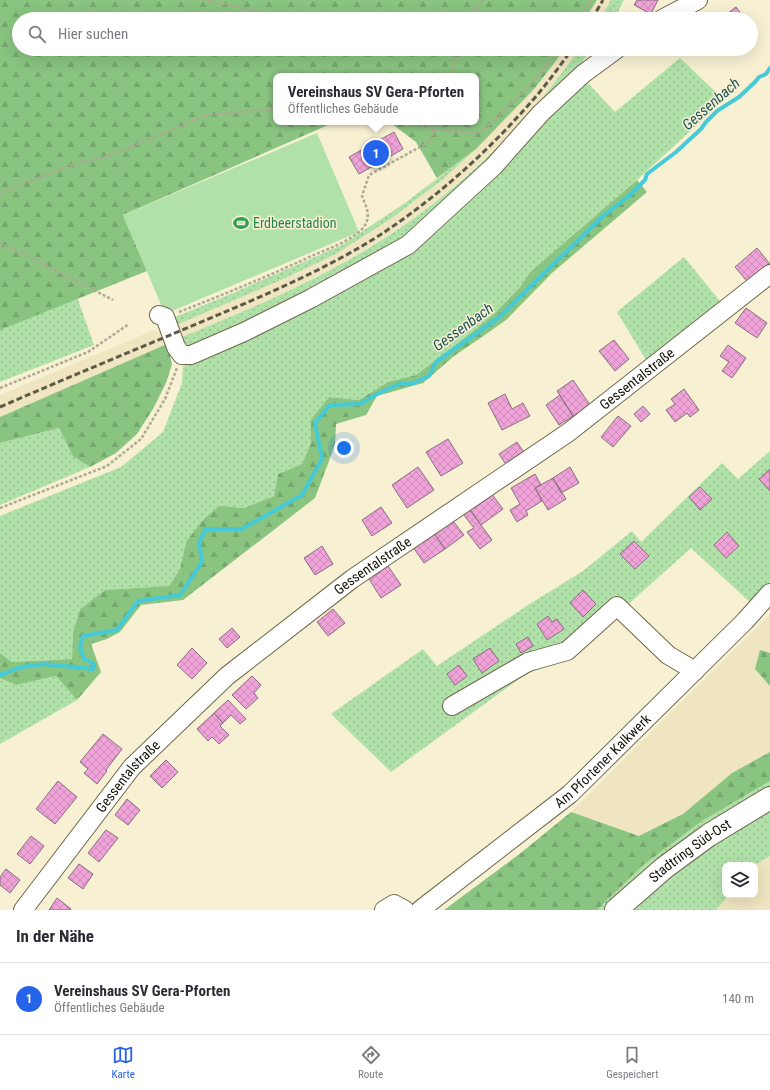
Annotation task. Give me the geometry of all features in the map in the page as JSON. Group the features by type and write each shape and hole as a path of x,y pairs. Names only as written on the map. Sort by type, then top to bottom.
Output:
{"main road":[{"name":"Stadtring Süd-Ost","path":"616,910 664,868 696,844 770,798"}],"street":[{"path":"675,12 698,0"},
{"path":"162,316 176,347 182,354 191,355 244,332 310,299 408,245 494,166 541,113 583,74 607,56"},
{"name":"Gessentalstraße","path":"23,910 132,767 227,676 352,579 569,432 770,274"},
{"name":"Am Pfortener Kalkwerk","path":"420,910 570,794 745,621 770,594"},
{"path":"452,706 528,662 567,651 617,606 668,655 695,671"},
{"path":"384,910 394,904 405,910"}],"path":[{"path":"203,0 262,12"},
{"path":"471,12 483,0"},
{"path":"583,12 591,0"},
{"path":"452,73 455,56"},
{"path":"421,125 435,130 480,133 521,95 553,56"},
{"path":"0,193 74,164 109,156 208,116 273,110"},
{"path":"162,316 231,292 342,243 359,232 365,226 368,217 367,208 362,196 369,175 429,142 435,130"},
{"path":"0,243 113,300"},
{"path":"0,388 88,352 129,324"},
{"path":"0,508 107,466 141,439 165,399 182,354"}],"shaded area":[{"path":"597,0 611,0 604,12 589,12"},
{"path":"560,56 574,56 556,81 516,128 484,159 420,213 384,238 343,263 288,291 0,417 0,395 152,331 161,331 334,255 392,218 442,180 476,149 535,88"},
{"path":"770,614 770,780 702,821 642,866 571,812"},
{"path":"770,856 770,910 716,910 726,898 758,898 758,863"}],"green space":[{"path":"0,0 597,0 589,12 12,12 12,56 560,56 535,88 476,149 437,178 416,142 393,125 479,125 479,73 273,73 273,125 328,125 123,215 147,271 0,330"},
{"path":"611,0 624,0 618,12 604,12"},
{"path":"574,56 586,56 581,63 581,71 397,244 344,274 192,349 184,347 180,338 263,303 323,274 377,243 411,220 443,196 473,170 530,112"},
{"path":"680,58 724,100 637,180 530,272 520,287 495,313 416,375 388,382 359,400 329,397 311,419 311,443 302,464 278,474 274,496 244,508 219,506 186,542 180,569 169,586 105,590 80,609 73,632 72,659 12,662 0,653 0,516 121,467 163,432 182,383 183,366 204,357 411,249 584,79 615,112"},
{"name":"Erdbeerstadion","path":"317,133 359,232 165,314 123,215"},
{"path":"476,149 442,180 392,218 334,255 281,280 174,326 175,317 342,245 405,203"},
{"path":"637,180 647,192 552,273 506,320 454,356 423,383 377,396 366,415 336,424 335,445 315,498 183,600 141,605 120,632 107,639 91,644 101,672 77,700 56,676 16,685 0,678 0,653 12,662 72,659 73,632 80,609 105,590 169,586 180,569 186,542 202,521 219,506 244,508 274,496 278,474 302,464 311,443 311,419 329,397 359,400 388,382 416,375 495,313 520,287 530,272"},
{"path":"684,257 724,306 648,363 617,312"},
{"path":"77,297 94,345 0,382 0,329"},
{"path":"167,344 172,364 166,383 153,409 137,434 116,453 90,467 73,456 59,428 0,443 0,417"},
{"path":"59,428 73,455 90,467 0,505 0,443"},
{"path":"770,451 770,584 752,604 691,548 566,660 526,674 391,772 331,714 423,649 437,666 528,605 583,571 632,531 641,542 722,463 738,479"},
{"path":"760,650 770,653 770,686 755,669"},
{"path":"56,676 77,700 0,744 0,678 16,685"},
{"path":"770,752 770,781 702,821 642,866 597,910 444,910 522,852 571,812 639,836 683,814 732,773"},
{"path":"770,781 770,788 632,883 603,910 597,910 642,866 702,821"},
{"path":"770,812 770,856 758,863 722,862 722,898 726,898 716,910 631,910 682,866 717,842"}],"building":[{"path":"637,0 658,0 652,12 647,12 634,5"},
{"path":"736,7 740,12 729,12"},
{"path":"394,132 403,149 359,174 349,157"},
{"path":"757,248 770,264 770,270 751,286 735,267"},
{"path":"746,308 767,323 757,338 735,323"},
{"path":"614,340 629,359 615,371 599,351"},
{"path":"728,345 746,358 732,378 722,371 729,362 720,356"},
{"path":"573,380 590,405 573,416 557,391"},
{"path":"684,389 699,410 690,417 687,413 675,422 666,410 675,404 671,399"},
{"path":"505,394 512,409 523,403 530,416 502,430 488,403"},
{"path":"560,395 573,416 559,425 546,405"},
{"path":"643,406 650,414 641,422 634,414"},
{"path":"618,416 631,426 613,447 601,437"},
{"path":"448,439 463,463 441,476 426,452"},
{"path":"517,442 525,454 507,466 499,454"},
{"path":"418,467 434,490 407,508 392,485"},
{"path":"570,467 579,483 561,493 553,478"},
{"path":"770,470 770,491 759,479"},
{"path":"535,474 541,485 535,488 542,501 526,511 528,515 517,522 510,510 520,504 511,488"},
{"path":"553,478 566,499 548,510 535,488"},
{"path":"700,487 712,499 700,510 689,497"},
{"path":"491,493 503,509 481,525 470,510"},
{"path":"381,507 392,523 372,536 362,520"},
{"path":"470,510 492,540 480,549 467,532 474,528 463,514"},
{"path":"453,521 464,535 445,549 434,533"},
{"path":"727,532 739,546 726,558 714,545"},
{"path":"434,533 445,549 424,563 413,547"},
{"path":"634,541 649,556 635,569 620,554"},
{"path":"322,546 333,564 315,575 304,558"},
{"path":"388,566 401,585 381,598 369,579"},
{"path":"583,590 596,604 583,617 570,603"},
{"path":"333,609 345,623 328,636 317,622"},
{"path":"548,616 552,622 557,619 564,629 547,640 537,624"},
{"path":"232,628 240,637 227,648 219,639"},
{"path":"528,637 533,646 521,653 516,644"},
{"path":"192,648 207,663 192,679 177,665"},
{"path":"490,648 499,661 482,673 473,659"},
{"path":"459,665 467,676 455,685 447,674"},
{"path":"252,676 261,685 254,693 258,698 246,709 232,695"},
{"path":"228,700 246,719 240,724 231,715 223,723 214,713"},
{"path":"214,713 223,723 220,726 229,735 219,744 212,737 208,741 197,729"},
{"path":"103,734 122,749 97,784 84,773 88,769 80,762"},
{"path":"166,760 178,772 162,788 150,776"},
{"path":"58,781 77,797 55,824 36,809"},
{"path":"127,799 140,810 128,825 115,815"},
{"path":"106,830 118,838 99,862 88,853"},
{"path":"31,836 44,846 30,864 17,854"},
{"path":"79,864 93,874 83,889 68,878"},
{"path":"6,869 20,880 10,893 0,885 0,877"},
{"path":"57,898 71,909 49,910"}],"waterway":[{"name":"Gessenbach","path":"0,673 1,675 21,667 44,664 93,669 94,664 84,659 80,647 83,636 117,630 138,601 180,595 202,562 199,542 206,529 242,529 302,495 322,459 315,423 330,405 360,404 399,384 411,384 429,376 436,362 498,318 603,216 629,196 645,180 647,174 676,152 701,129 717,111 739,97 759,77 766,74 770,68"}],"railway":[{"path":"596,12 603,0"},
{"path":"0,407 277,289 340,258 380,235 400,222 437,193 473,162 536,96 567,56"}],"place":[{"name":"Vereinshaus SV Gera-Pforten","path":"376,153"},
{"name":"Erdbeerstadion","path":"241,223"}]}
